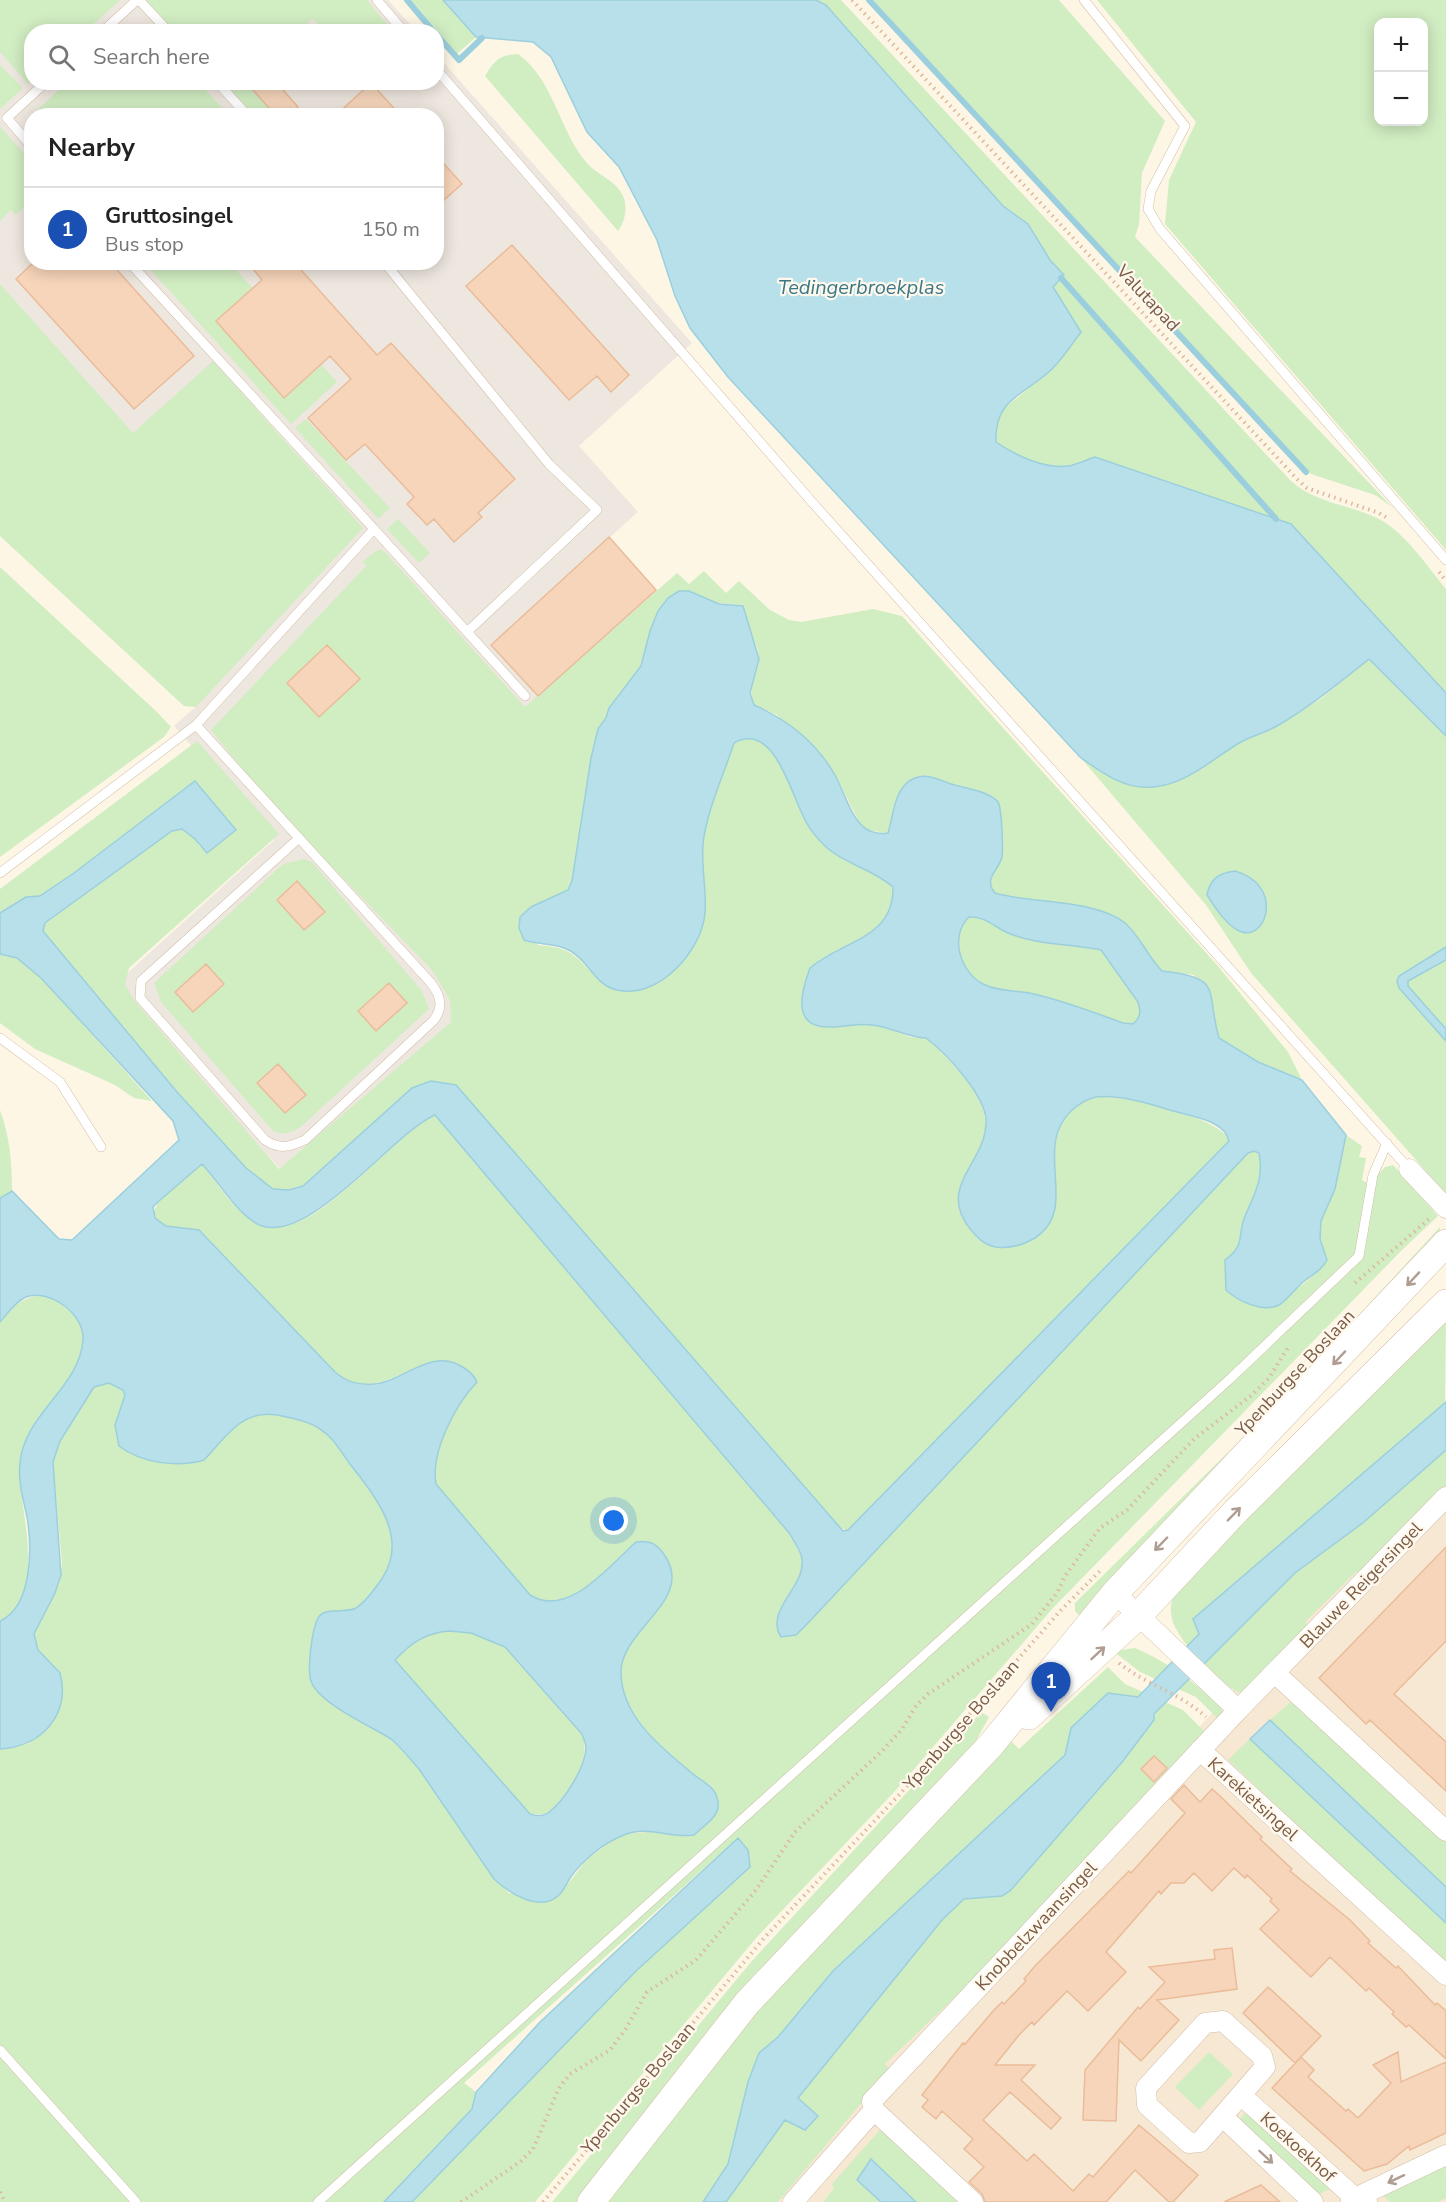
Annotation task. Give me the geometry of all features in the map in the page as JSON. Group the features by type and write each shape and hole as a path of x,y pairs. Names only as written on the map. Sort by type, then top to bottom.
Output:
{"main road":[{"name":"Ypenburgse Boslaan","path":"591,2202 747,2003 990,1746 1017,1710 1115,1593 1446,1243"},
{"name":"Ypenburgse Boslaan","path":"990,1746 1036,1710 1138,1616 1236,1511 1446,1303"}],"street":[{"path":"1410,1169 1441,1211"},
{"name":"Blauwe Reigersingel","path":"1238,1710 1446,1497"},
{"path":"1115,1593 1238,1710"},
{"path":"1275,1673 1446,1831"},
{"name":"Karekietsingel","path":"1238,1710 1200,1750 1446,1975"},
{"name":"Knobbelzwaansingel","path":"793,2202 873,2106 1200,1750"},
{"path":"1223,2021 1262,2056 1265,2067 1223,2117 1200,2142 1189,2143 1147,2106 1146,2088 1205,2023 1223,2021"},
{"name":"Koekoekhof","path":"1242,2096 1356,2201"},
{"path":"873,2106 973,2202"},
{"name":"Koekoekhof","path":"1223,2117 1313,2202"},
{"path":"1356,2201 1446,2156"}],"lane":[{"path":"111,24 138,0 161,24"},
{"path":"377,0 397,24"},
{"path":"1084,0 1185,126 1151,191 1148,209 1160,229 1446,560"},
{"path":"444,78 812,502 1410,1169"},
{"path":"24,138 7,118 37,90"},
{"path":"224,90 241,108"},
{"path":"136,270 525,696"},
{"path":"391,270 549,464 597,510 468,631"},
{"path":"0,873 196,725 374,529"},
{"path":"196,725 431,983 437,991 440,1002 439,1014 433,1021 305,1140 284,1148 273,1146 265,1140 140,998 139,990 141,981 298,839"},
{"path":"0,1038 60,1082 101,1147"},
{"path":"318,2202 1222,1386 1359,1256 1373,1175 1387,1143"},
{"path":"0,2050 136,2202"}],"path":[{"name":"Valutapad","path":"852,0 1297,480 1307,488 1379,513 1397,524"},
{"path":"1432,565 1446,581"},
{"path":"1351,1287 1441,1211"},
{"path":"461,2202 520,2162 533,2149 560,2088 570,2074 610,2050 626,2030 647,1992 696,1960 756,1890 795,1832 881,1752 902,1729 916,1706 928,1694 1032,1624 1057,1593 1065,1576 1100,1528 1127,1509 1194,1439 1252,1395 1269,1378 1295,1338"},
{"name":"Ypenburgse Boslaan","path":"543,2202 765,1937 900,1794 1061,1610 1103,1568"},
{"path":"1120,1664 1142,1680 1187,1700"},
{"path":"0,2192 5,2202"}],"shaded area":[{"path":"0,0 388,0 410,24 24,24 24,90 444,90 444,63 692,343 579,446 638,512 610,537 664,599 468,1007 282,1171 113,986 274,840 174,726 200,703 0,523"},
{"path":"1446,1474 1446,2202 773,2202 850,2102 1256,1666"}],"green space":[{"path":"0,0 120,0 94,24 24,24 24,79 0,52"},
{"path":"146,0 367,0 387,24 318,24 313,19 307,24 168,24"},
{"path":"411,0 443,0 476,37 457,54 444,39 444,24 431,24"},
{"path":"816,0 841,0 1291,481 1321,499 1375,517 1396,530 1405,539 1446,589 1446,693 1291,524 1095,457 1071,465 1049,465 1021,456 996,442 996,421 1001,411 1052,369 1053,287 1063,275 1050,260 1028,224 1003,206 826,5"},
{"path":"873,0 1059,0 1165,121 1142,173 1139,224 1135,237 1392,507 1375,495 1311,474"},
{"path":"1097,0 1446,0 1446,550 1165,224 1169,180 1196,122"},
{"path":"518,54 540,77 569,135 586,162 620,190 625,205 625,214 618,231 485,76 498,60"},
{"path":"0,65 23,88 0,109"},
{"path":"59,90 206,90 222,108 40,108"},
{"path":"228,90 253,90 269,108 244,108"},
{"path":"0,127 24,153 24,208 16,215 11,210 0,221"},
{"path":"151,270 236,270 337,382 291,424"},
{"path":"0,284 133,433 213,361 363,528 196,707 184,706 0,536"},
{"path":"306,419 390,508 378,519 295,428"},
{"path":"398,519 430,553 419,563 387,529"},
{"path":"379,549 385,552 525,707 677,573 689,584 704,571 726,593 739,581 770,610 789,620 801,622 873,609 902,616 1217,965 1288,1052 1302,1080 1258,1062 1219,1038 1194,975 1162,971 1154,963 995,893 990,882 995,871 891,825 888,833 866,830 859,822 835,774 777,715 754,705 751,693 758,665 758,653 749,631 733,604 712,603 689,591 658,611 641,666 609,708 606,718 598,729 591,758 572,881 568,890 531,907 538,945 566,951 588,969 679,965 692,947 703,917 701,860 703,841 734,743 744,738 759,739 772,752 788,781 845,861 878,874 893,887 891,903 879,926 857,941 818,961 829,1027 860,1023 881,1026 910,1037 926,1038 935,1045 970,1085 984,1112 985,1127 982,1143 973,1161 1054,1173 1057,1139 1066,1117 1082,1102 1105,1097 1145,1103 1189,1115 1222,1132 1229,1141 848,1531 839,1527 456,1085 431,1081 412,1088 303,1186 288,1190 273,1189 246,1168 177,1092 43,931 45,924 172,831 182,829 195,839 201,848 195,782 40,896 26,897 0,913 0,889 197,741 279,834 129,968 125,984 134,1000 279,1169 451,1022 450,1000 432,970 268,801 211,730 367,565 362,562"},
{"path":"0,567 171,727 164,737 0,857"},
{"path":"1369,659 1446,736 1446,1194 1251,973 1206,905 1080,757 1103,773 1179,780 1241,742 1275,728 1322,698"},
{"path":"304,859 312,862 422,991 429,1009 304,1124 293,1131 281,1133 272,1130 161,1002 154,983 283,864"},
{"path":"969,917 985,920 1019,937 1101,950 1138,1002 1140,1011 1138,1019 1133,1024 1123,1023 1046,997 994,988 982,983 967,969 959,952 959,933"},
{"path":"0,954 17,958 41,978 152,1101 134,1098 115,1085 35,1049 0,1023"},
{"path":"0,1110 10,1150 12,1191 0,1198"},
{"path":"435,1115 790,1534 802,1559 802,1569 795,1590 786,1601 778,1631 781,1637 796,1635 808,1623 1248,1153 1254,1151 1259,1153 1260,1171 1235,1253 1281,1304 1292,1292 1318,1272 1327,1259 1320,1239 1321,1221 1335,1189 1346,1135 1362,1146 1359,1157 1366,1158 1362,1180 1369,1184 1385,1167 1393,1165 1438,1216 1401,1251 1053,1608 896,1790 757,1937 535,2202 412,2202 636,1971 738,1838 464,2083 476,2092 472,2109 384,2202 0,2202 0,1749 28,1744 53,1665 38,1650 34,1634 59,1584 62,1564 53,1462 60,1441 94,1387 109,1383 123,1390 125,1395 115,1425 119,1446 204,1460 237,1424 250,1416 267,1413 286,1415 305,1421 325,1432 333,1440 383,1511 393,1538 393,1551 390,1565 384,1575 360,1605 351,1610 326,1613 317,1618 309,1670 364,1723 392,1740 419,1768 494,1879 509,1893 560,1894 588,1858 612,1841 625,1834 658,1831 713,1790 682,1766 649,1734 636,1717 626,1698 621,1679 622,1660 629,1644 661,1604 668,1591 671,1577 666,1561 652,1543 636,1542 601,1576 574,1595 559,1600 545,1601 530,1595 436,1484 437,1458 446,1430 461,1403 477,1382 437,1361 374,1383 361,1384 348,1380 335,1372 200,1230 166,1226 158,1222 153,1213 159,1201 202,1164 227,1197 244,1213 278,1226 296,1223 336,1198 418,1126"},
{"path":"1440,1227 1439,1240 1084,1620 1075,1611 1075,1603 1274,1407"},
{"path":"43,1295 57,1302 76,1318 80,1324 83,1339 80,1356 73,1371 32,1429 24,1445 20,1463 20,1481 28,1548 28,1571 24,1592 16,1609 0,1621 0,1322 19,1303"},
{"path":"1446,1311 1445,1404 1194,1619 1199,1633 1195,1637 1295,1573 1364,1522 1446,1450 1446,1489 1362,1575 1356,1572 1305,1622 1312,1628 1246,1694 1226,1685 1203,1664 1175,1628 1171,1606 1179,1588"},
{"path":"449,1631 471,1633 505,1647 582,1734 584,1756 581,1767 570,1787 547,1814 530,1814 394,1660 413,1644 426,1637"},
{"path":"1135,1648 1170,1666 1201,1689 1221,1706 1223,1720 1219,1720 1196,1697 1140,1672 1113,1651"},
{"path":"1108,1667 1125,1684 1183,1710 1204,1731 1028,1927 885,2064 890,2069 778,2202 726,2202 785,2120 818,2116 797,2099 942,1920 964,1899 1002,1896 1010,1891 1123,1761 1154,1720 1138,1697 1108,1693 1071,1728 1065,1755 833,1971 778,2037 759,2053 748,2082 728,2164 703,2202 606,2202 740,2029 1011,1741 1019,1749"},
{"path":"1294,1699 1446,1840 1446,1887 1270,1720"},
{"path":"981,1712 989,1717 971,1750 578,2202 552,2202 751,1962"},
{"path":"1250,1739 1446,1923 1446,1964 1228,1760"},
{"path":"1209,2052 1233,2074 1199,2110 1175,2087"},
{"path":"1247,2110 1332,2188 1317,2195 1238,2122"},
{"path":"880,2130 959,2202 916,2202 871,2160 857,2180 881,2202 823,2202 834,2188 832,2184"},
{"path":"1446,2164 1446,2198 1438,2202 1390,2202 1381,2194"}],"water":[{"name":"Tedingerbroekplas","path":"443,0 816,0 826,5 1003,206 1028,224 1050,260 1064,275 1053,287 1081,332 1052,369 1006,406 1000,416 996,442 1021,456 1049,465 1071,465 1095,457 1291,524 1446,693 1446,736 1369,659 1289,719 1248,738 1199,770 1166,785 1133,786 1114,779 1080,757 728,377 690,328 675,296 657,240 619,167 587,132 551,57 533,42 476,37"},
{"path":"679,591 689,591 719,604 743,606 759,659 750,693 754,705 779,718 811,744 829,765 852,813 866,829 877,833 888,833 899,794 908,782 915,778 924,776 933,778 989,795 998,802 1002,829 1002,857 990,883 995,893 1080,906 1112,915 1130,928 1162,971 1196,978 1204,983 1209,989 1219,1038 1258,1062 1302,1080 1346,1135 1335,1189 1321,1221 1320,1239 1327,1260 1325,1264 1284,1301 1272,1307 1251,1305 1226,1290 1225,1260 1236,1250 1259,1178 1259,1153 1254,1151 1248,1153 808,1623 796,1635 781,1637 777,1627 778,1617 802,1569 799,1550 790,1534 435,1115 417,1126 321,1207 296,1222 274,1228 254,1222 246,1216 202,1164 153,1207 155,1218 166,1226 199,1230 335,1372 353,1382 373,1384 438,1361 461,1366 474,1377 477,1382 453,1416 441,1443 435,1471 436,1484 530,1595 544,1601 559,1600 573,1595 601,1576 636,1542 651,1543 663,1553 671,1570 671,1585 665,1599 632,1641 624,1656 621,1672 623,1688 628,1703 645,1730 714,1791 718,1801 717,1812 694,1835 642,1831 616,1838 587,1859 552,1900 535,1902 508,1890 494,1879 419,1769 402,1749 391,1739 334,1706 324,1698 311,1681 311,1649 318,1618 325,1612 352,1610 363,1602 383,1577 390,1562 392,1546 390,1531 378,1503 329,1436 315,1426 300,1420 265,1414 254,1416 236,1427 204,1460 171,1464 149,1460 119,1446 115,1425 125,1395 123,1390 109,1383 94,1387 60,1441 53,1462 61,1575 55,1593 34,1634 38,1650 60,1673 61,1702 50,1726 40,1735 15,1747 0,1749 0,1621 19,1603 28,1575 29,1529 20,1483 20,1463 31,1430 72,1372 80,1357 83,1340 78,1321 72,1313 55,1300 45,1296 35,1295 22,1299 0,1322 0,1198 12,1191 59,1239 72,1240 179,1140 173,1121 41,978 17,958 0,954 0,913 26,897 40,896 74,873 195,781 236,830 207,853 182,829 172,831 45,923 43,931 177,1092 246,1168 273,1189 289,1190 303,1186 412,1088 431,1081 456,1085 843,1531 848,1530 1229,1141 1223,1130 1198,1117 1118,1097 1089,1099 1072,1110 1061,1125 1055,1142 1056,1194 1054,1211 1048,1225 1035,1238 1016,1246 996,1247 982,1241 971,1230 961,1214 958,1200 960,1187 984,1136 986,1121 979,1100 964,1076 926,1038 872,1025 818,1026 809,1022 804,1015 802,997 810,968 876,928 885,918 891,904 893,887 834,853 821,842 802,814 781,766 772,752 761,742 749,739 734,743 711,807 705,832 703,861 705,913 702,928 687,957 662,980 648,988 632,991 610,988 598,979 578,956 567,949 524,940 519,928 520,917 531,907 568,890 572,881 591,758 598,729 606,718 609,708 641,666 650,631 658,611 668,598","holes":["969,917 980,918 1019,937 1101,950 1138,1002 1140,1011 1138,1019 1133,1024 1123,1023 1045,997 983,984 968,971 960,953 960,934","449,1631 471,1633 505,1647 582,1734 586,1747 578,1774 561,1800 546,1814 539,1816 530,1814 395,1660 419,1640"]},
{"path":"1235,871 1250,878 1260,888 1265,899 1264,920 1258,928 1251,932 1242,932 1232,926 1207,895 1216,877"},
{"path":"1446,947 1446,960 1408,981 1408,986 1446,1029 1446,1041 1399,988 1397,981 1399,976"},
{"path":"1446,1402 1446,1450 1364,1522 1295,1573 1154,1714 1154,1720 1123,1761 1010,1891 1002,1896 964,1899 942,1920 798,2098 818,2116 805,2130 785,2120 726,2202 703,2202 728,2164 748,2082 759,2053 778,2037 833,1971 1065,1755 1071,1728 1108,1693 1138,1697 1199,1634 1193,1619"},
{"path":"1270,1720 1446,1887 1446,1923 1250,1739"},
{"path":"738,1838 748,1850 750,1867 636,1971 412,2202 384,2202 472,2109 476,2092 540,2022"},
{"path":"871,2159 916,2202 881,2202 857,2180"}],"building":[{"path":"253,90 283,90 298,107 297,108 269,108"},
{"path":"363,90 377,90 394,108 344,108"},
{"path":"444,164 462,184 444,200"},
{"path":"512,245 629,375 611,392 597,376 569,400 466,286"},
{"path":"26,270 117,270 194,356 134,409 16,279"},
{"path":"254,270 301,270 377,355 391,343 515,479 478,513 482,517 454,542 434,519 427,525 407,504 414,497 365,444 346,460 308,418 351,379 330,356 284,398 216,321 262,280"},
{"path":"609,537 656,590 538,696 491,645"},
{"path":"327,645 360,679 319,717 287,683"},
{"path":"297,881 325,912 304,930 277,900"},
{"path":"206,964 224,984 193,1012 175,992"},
{"path":"389,983 407,1003 376,1031 358,1011"},
{"path":"278,1064 306,1095 285,1113 257,1083"},
{"path":"1446,1547 1446,1641 1394,1694 1446,1742 1446,1791 1370,1720 1366,1724 1319,1678"},
{"path":"1154,1756 1167,1768 1154,1782 1141,1769"},
{"path":"1184,1785 1200,1802 1212,1789 1262,1837 1260,1839 1292,1869 1290,1871 1350,1920 1370,1941 1368,1943 1396,1968 1398,1966 1435,2005 1437,2003 1446,2011 1446,2059 1409,2025 1406,2027 1369,1988 1366,1991 1330,1957 1311,1977 1260,1929 1279,1910 1270,1901 1272,1899 1247,1875 1245,1878 1234,1868 1212,1891 1194,1873 1184,1883 1171,1883 1161,1894 1159,1891 1106,1952 1126,1972 1088,2011 1067,1991 1034,2025 1032,2022 1019,2035 995,2065 1035,2065 1021,2080 1061,2118 1051,2129 1010,2092 983,2120 1027,2161 1034,2154 1073,2191 1089,2174 1093,2177 1139,2125 1198,2175 1173,2202 1169,2202 1135,2170 1106,2202 985,2202 982,2194 969,2182 984,2167 964,2149 973,2139 942,2111 936,2119 922,2107 928,2100 922,2095 963,2043 965,2044 994,2010 1002,2002 1004,2004 1026,1981 1024,1979 1035,1966 1129,1871 1131,1873 1185,1813 1171,1799"},
{"path":"1232,1948 1237,1989 1157,2000 1179,2020 1141,2061 1119,2040 1116,2121 1083,2120 1085,2070 1138,2007 1140,2009 1165,1982 1149,1967 1215,1959 1214,1950"},
{"path":"1268,1987 1321,2036 1295,2063 1243,2013"},
{"path":"1398,2052 1401,2082 1446,2062 1446,2133 1410,2150 1409,2146 1387,2164 1364,2171 1272,2088 1301,2057 1314,2070 1308,2077 1346,2111 1348,2109 1358,2118 1391,2083 1373,2065"},
{"path":"1261,2185 1280,2202 1224,2202"}],"waterway":[{"path":"407,0 427,24"},
{"path":"869,0 1306,472"},
{"path":"444,43 459,60 482,38"},
{"path":"1061,278 1276,519"}],"place":[{"name":"Gruttosingel","path":"1051,1712"}]}
